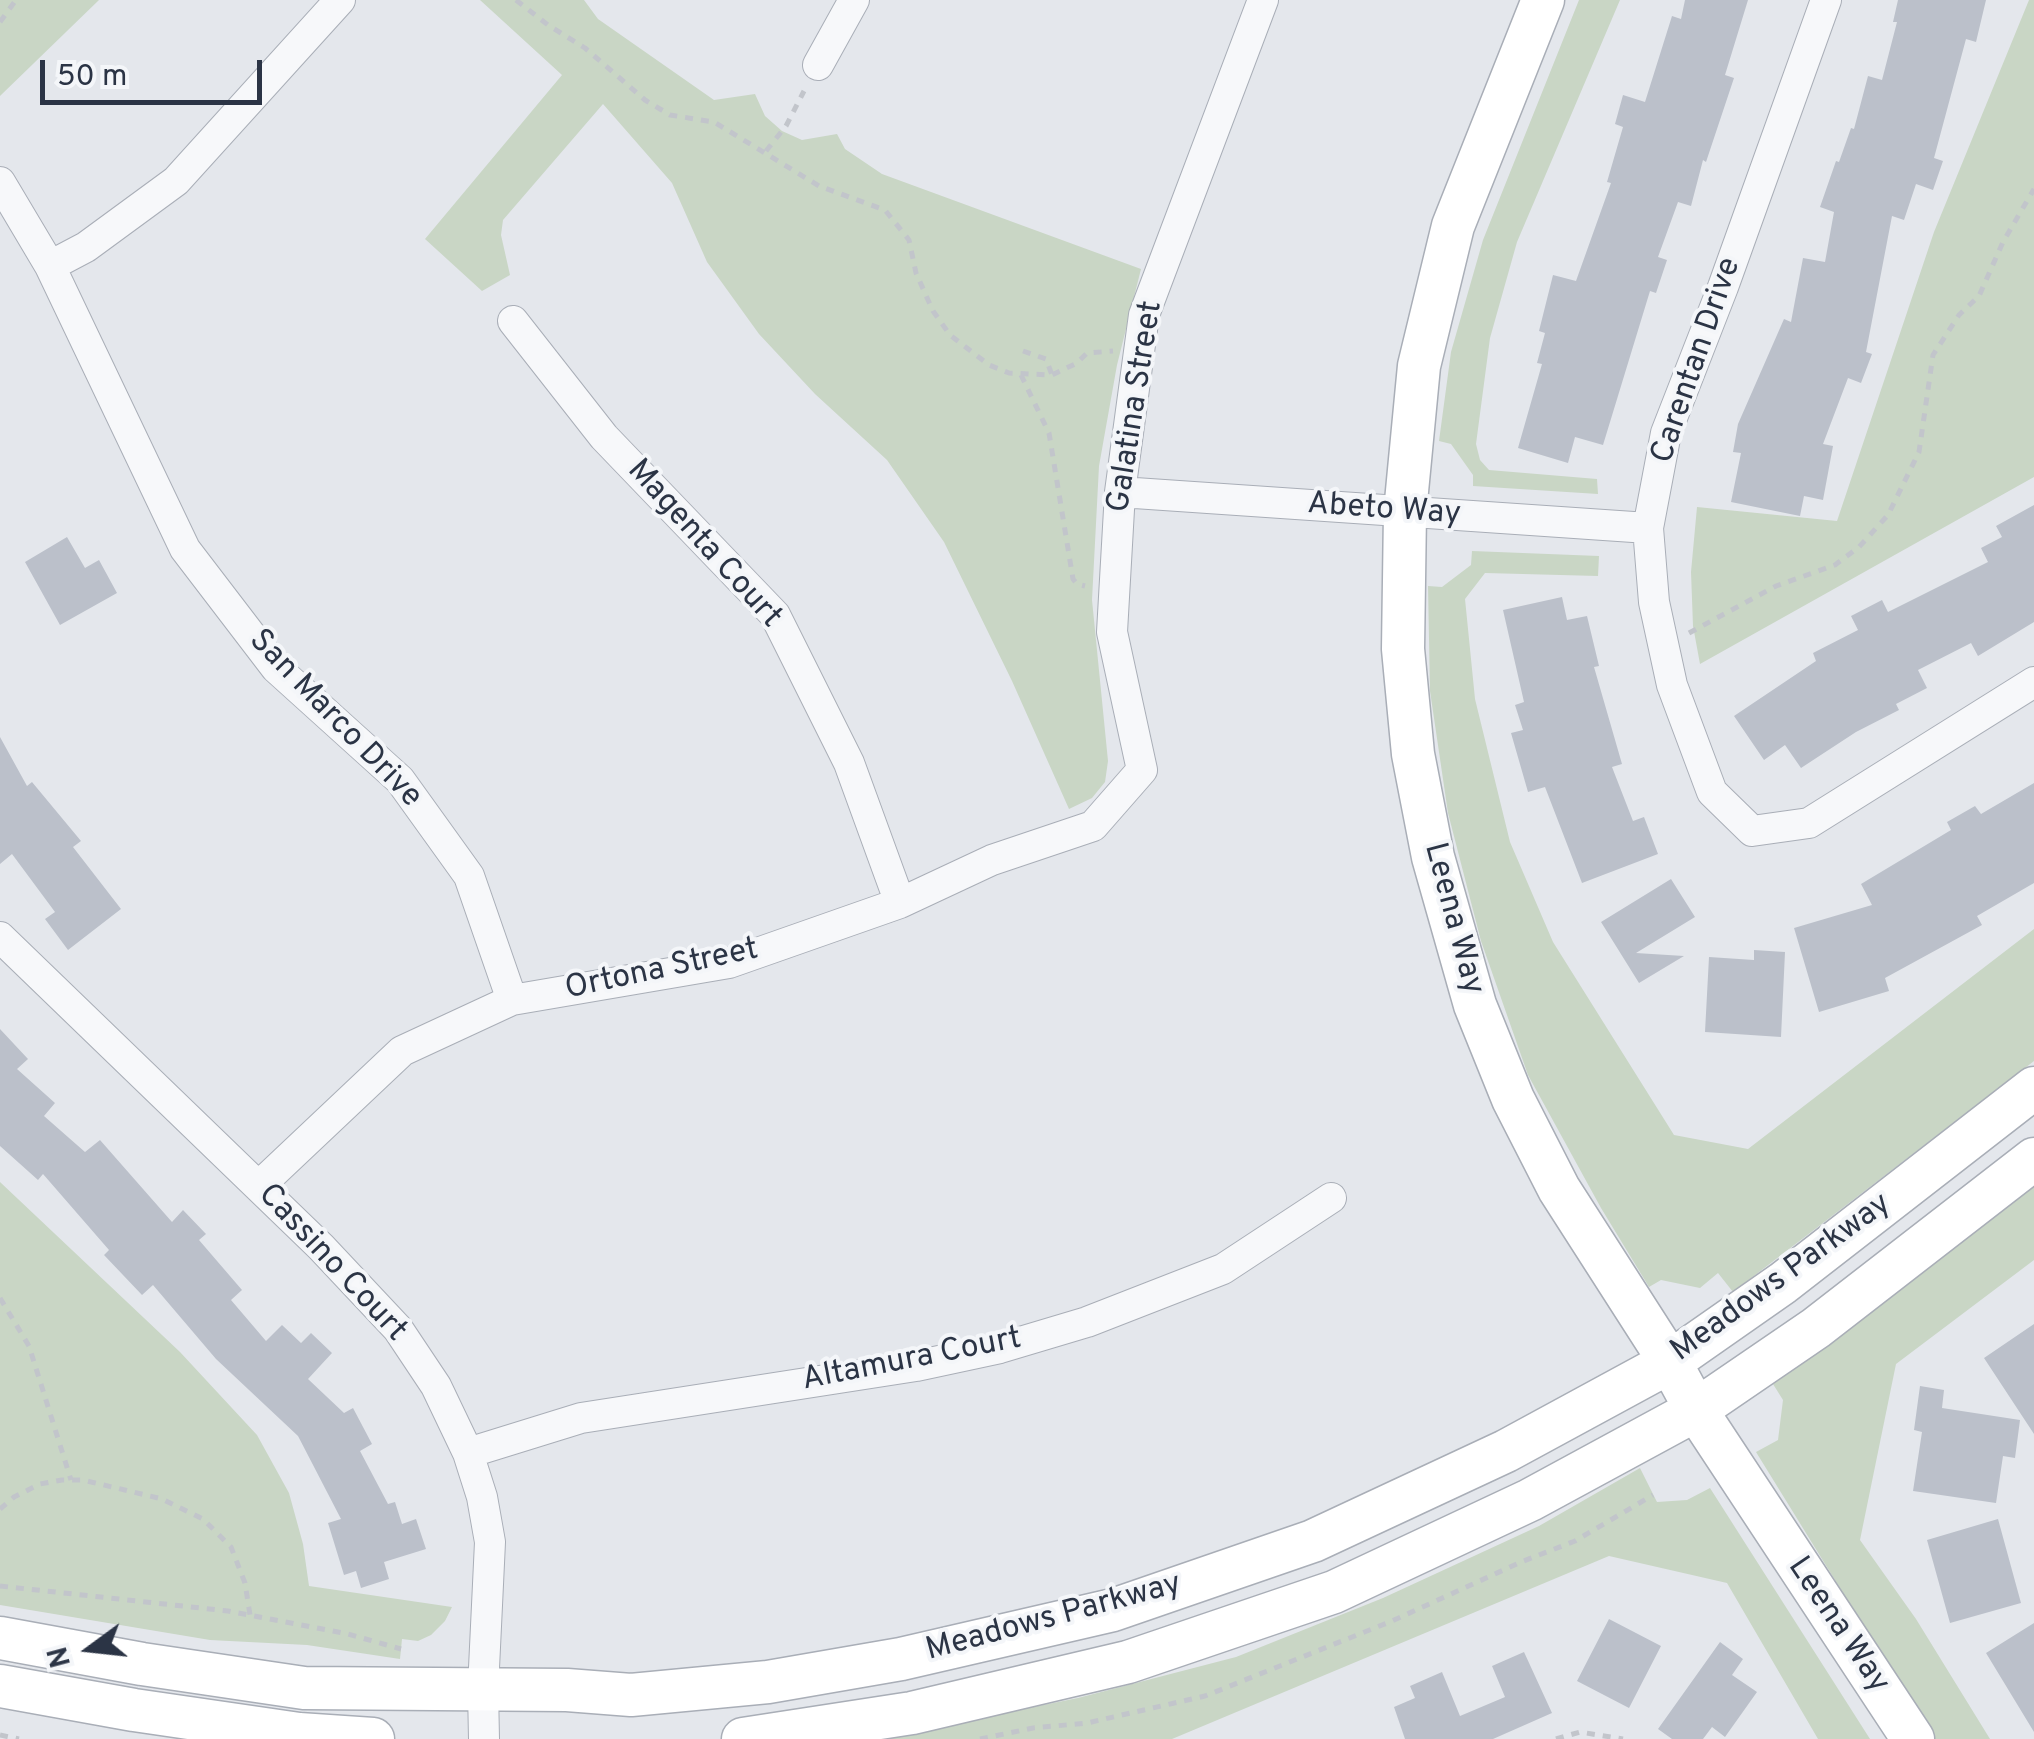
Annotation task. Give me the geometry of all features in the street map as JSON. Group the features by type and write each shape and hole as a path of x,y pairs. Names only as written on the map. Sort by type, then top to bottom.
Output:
{"main road":[{"name":"Leena Way","path":"1544,0 1453,226 1419,366 1405,512 1403,649 1413,754 1433,857 1476,1005 1513,1099 1559,1190 1670,1362 1696,1410 1913,1739"},
{"name":"Meadows Parkway","path":"0,1638 304,1688 568,1690 631,1695 768,1682 901,1659 1113,1610 1314,1541 1506,1451 1670,1362 1783,1283 2034,1088"},
{"name":"Meadows Parkway","path":"743,1739 912,1712 1128,1662 1334,1592 1530,1500 1696,1410 1816,1328 2034,1159"},
{"path":"0,1686 299,1734 373,1739"}],"street":[{"path":"50,266 86,248 176,181 340,0"},
{"path":"818,64 854,0"},
{"name":"Galatina Street","path":"1142,770 1112,632 1120,492 1144,315 1262,0"},
{"name":"Carentan Drive","path":"1826,0 1666,434 1648,528 1654,602 1672,685 1712,792 1752,831 1810,823 2034,682"},
{"name":"San Marco Drive","path":"0,182 50,266 185,549 276,668 400,780 412,796 469,876 512,1000"},
{"name":"Magenta Court","path":"513,321 604,437 775,614 849,762 900,904"},
{"name":"Abeto Way","path":"1120,492 1648,528"},
{"name":"Ortona Street","path":"259,1186 402,1051 512,1000 729,963 900,904 992,860 1093,826 1142,770"},
{"name":"Cassino Court","path":"0,937 259,1186 398,1329 436,1386 468,1454 490,1542 484,1739"},
{"name":"Altamura Court","path":"468,1454 581,1418 916,1366 1000,1348 1087,1322 1224,1269 1330,1198"}],"path":[{"path":"0,22 16,0"},
{"path":"516,0 670,115 714,122 819,186 885,210 909,240 916,273 933,310 950,335 989,366 1021,375 1052,375 1077,363 1087,353 1109,350 1138,359"},
{"path":"766,152 786,126 818,64"},
{"path":"1662,642 1694,632 1776,586 1836,565 1888,516 1920,452 1933,356 1959,315 1979,296 2003,242 2034,189"},
{"path":"1023,351 1046,359 1052,375"},
{"path":"1021,375 1049,434 1073,578 1078,584 1115,588"},
{"path":"0,1298 28,1346 71,1480"},
{"path":"0,1509 40,1484 71,1480 162,1499 203,1518 231,1547 245,1583 250,1615"},
{"path":"980,1739 1032,1728 1086,1723 1205,1696 1392,1622 1521,1562 1575,1542 1653,1495"},
{"path":"0,1586 140,1599 250,1615 401,1649"},
{"path":"1556,1739 1580,1732 1623,1739"},
{"path":"0,1735 19,1739"}],"green space":[{"path":"0,0 99,0 0,96"},
{"path":"480,0 584,0 598,19 714,100 755,94 765,116 782,131 802,140 837,134 845,149 882,174 1141,269 1117,365 1099,466 1092,600 1108,761 1105,782 1092,798 1069,809 944,542 887,460 815,394 759,334 707,262 672,183 603,104 503,220 501,235 510,275 482,291 425,239 562,75"},
{"path":"1579,0 1620,0 1517,242 1490,338 1476,444 1480,460 1489,470 1597,479 1598,494 1473,486 1473,475 1451,444 1439,441 1451,352 1483,240"},
{"path":"2029,0 2034,0 2034,477 1700,664 1693,626 1691,572 1697,507 1837,521 1934,232"},
{"path":"1472,551 1599,556 1598,576 1485,573 1465,599 1475,699 1510,842 1553,942 1674,1135 1748,1149 2034,929 2034,1061 1733,1292 1718,1273 1700,1288 1661,1280 1649,1287 1528,1075 1481,941 1448,813 1430,691 1428,586 1442,587 1471,565"},
{"path":"2034,1178 2034,1260 1896,1364 1860,1540 1916,1619 1990,1739 1933,1739 1756,1452 1778,1440 1783,1400 1773,1384 1867,1316"},
{"path":"0,1182 180,1352 257,1435 289,1493 309,1586 452,1607 431,1635 418,1641 402,1639 400,1659 307,1645 210,1640 0,1605"},
{"path":"1640,1468 1657,1502 1687,1500 1710,1488 1870,1739 1818,1739 1727,1583 1609,1556 1172,1739 874,1739 1078,1698 1236,1657 1383,1598 1539,1526"}],"building":[{"path":"1685,0 1748,0 1725,75 1734,78 1706,162 1703,160 1691,206 1678,202 1658,257 1667,260 1656,293 1650,291 1603,445 1575,437 1568,463 1518,448 1542,364 1537,363 1545,333 1539,331 1553,275 1576,281 1611,183 1607,182 1623,127 1615,124 1623,95 1645,102 1672,16 1681,19"},
{"path":"1898,0 1986,0 1976,42 1966,39 1934,158 1943,161 1933,190 1916,184 1904,220 1892,216 1866,352 1872,354 1861,383 1848,378 1823,444 1833,446 1823,500 1804,496 1800,516 1731,502 1741,453 1733,452 1738,424 1784,319 1791,322 1803,258 1825,262 1834,212 1820,207 1836,161 1839,162 1851,128 1854,129 1868,76 1882,80 1897,22 1893,22"},
{"path":"2034,505 2034,622 1978,656 1971,643 1918,670 1927,688 1896,704 1899,710 1801,768 1785,745 1764,760 1734,716 1816,661 1813,653 1858,630 1851,616 1882,600 1888,612 1988,562 1981,548 2002,537 1996,526"},
{"path":"67,537 85,568 99,560 117,593 60,625 25,562"},
{"path":"1562,597 1567,620 1587,616 1599,666 1594,667 1622,764 1612,767 1633,821 1644,817 1658,854 1582,883 1545,787 1528,792 1511,733 1523,730 1515,705 1524,702 1503,610"},
{"path":"0,737 27,786 32,782 81,841 73,847 121,909 68,950 45,919 55,912 12,854 0,864"},
{"path":"2034,783 2034,883 1977,916 1982,925 1885,978 1889,991 1819,1012 1794,928 1872,905 1861,884 1951,830 1947,822 1975,806 1981,814"},
{"path":"1671,879 1695,917 1636,953 1684,956 1639,983 1601,922"},
{"path":"1754,950 1785,952 1781,1037 1705,1032 1709,957 1754,960"},
{"path":"0,1029 28,1059 17,1069 55,1103 44,1116 85,1152 100,1140 172,1222 183,1210 206,1234 199,1240 242,1290 231,1300 266,1341 282,1325 301,1343 311,1333 332,1353 308,1379 344,1413 353,1408 372,1444 360,1451 388,1504 395,1502 402,1524 416,1519 426,1549 384,1562 389,1579 361,1588 356,1571 344,1575 328,1523 341,1519 298,1436 216,1359 153,1285 142,1295 104,1255 109,1250 43,1174 38,1180 0,1146"},
{"path":"2034,1324 2034,1434 1984,1358"},
{"path":"1920,1386 1944,1390 1942,1408 2020,1420 2015,1458 2003,1456 1996,1503 1913,1491 1922,1432 1914,1430"},
{"path":"1998,1519 2021,1603 1950,1623 1927,1540"},
{"path":"1609,1619 1661,1646 1629,1708 1577,1681"},
{"path":"2034,1623 2034,1732 1986,1653"},
{"path":"1720,1642 1743,1659 1732,1675 1757,1692 1725,1737 1712,1727 1703,1739 1672,1739 1658,1729"},
{"path":"1524,1652 1552,1713 1493,1739 1405,1739 1394,1707 1415,1698 1410,1686 1442,1672 1460,1716 1505,1697 1492,1666"}]}
